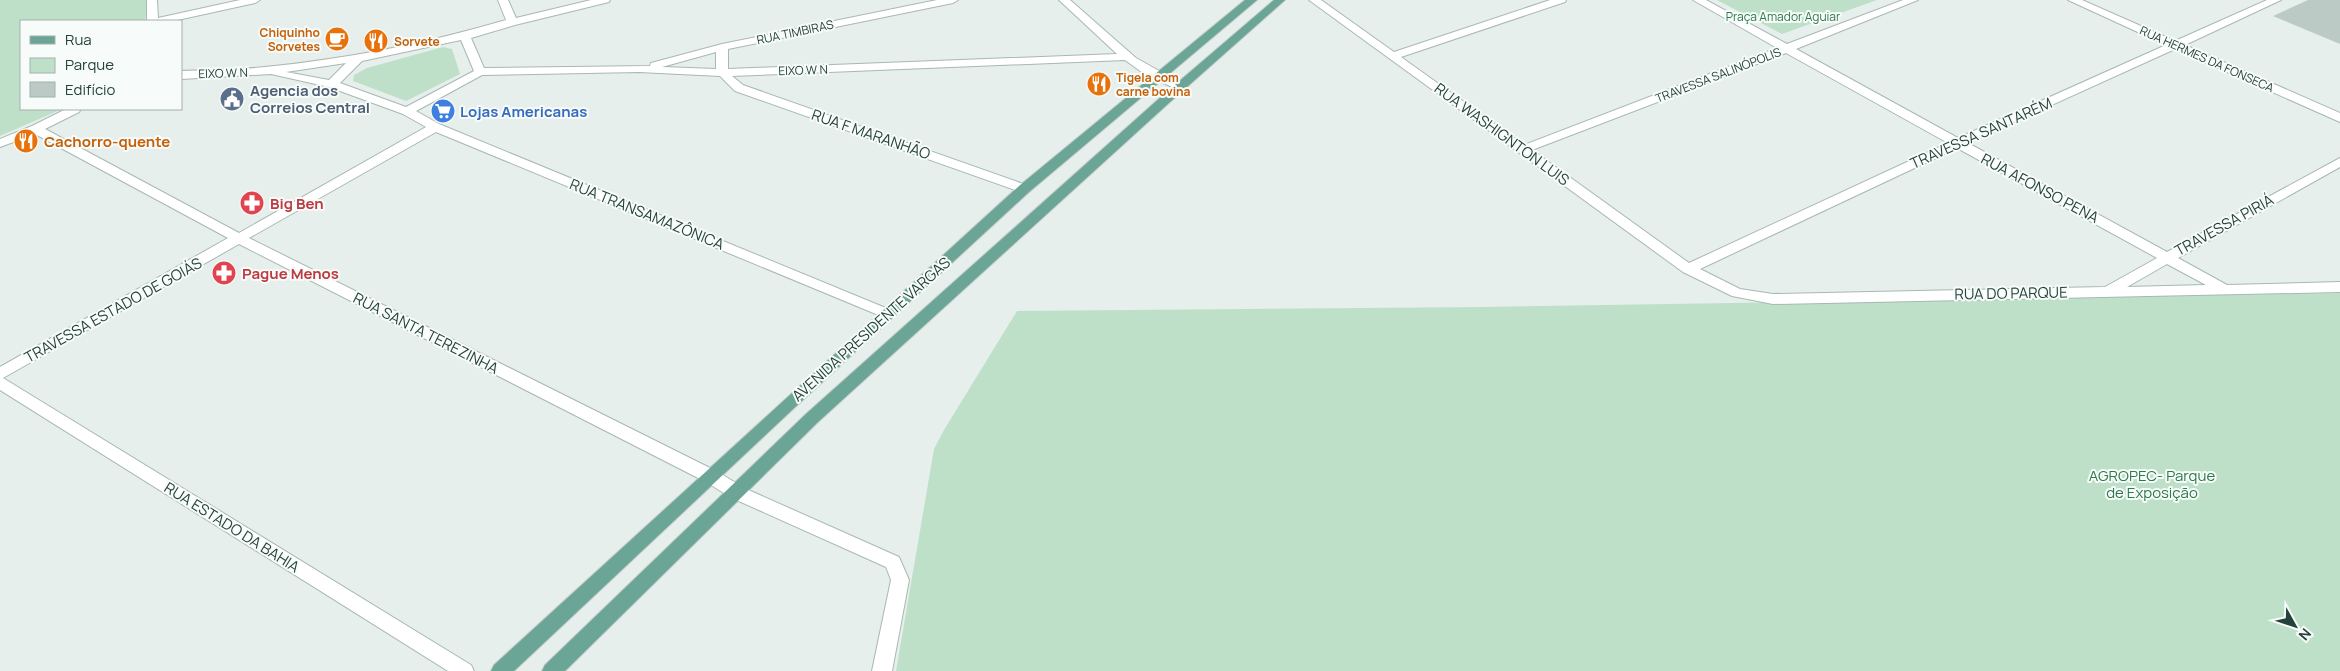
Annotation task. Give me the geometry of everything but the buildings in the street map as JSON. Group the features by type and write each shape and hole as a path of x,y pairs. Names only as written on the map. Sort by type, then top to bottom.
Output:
{"main road":[{"name":"AVENIDA PRESIDENTE VARGAS","path":"501,671 712,477 786,406 1024,189 1252,0"},
{"name":"AVENIDA PRESIDENTE VARGAS","path":"552,671 738,493 812,418 1180,86 1280,0"}],"street":[{"path":"152,0 152,20"},
{"path":"164,20 255,0"},
{"path":"503,0 512,22"},
{"path":"265,71 358,58 465,36 512,22 605,0"},
{"name":"RUA TIMBIRAS","path":"639,70 722,47 952,0"},
{"path":"1064,0 1125,57 1159,78 1180,86"},
{"name":"RUA WASHIGNTON LUIS","path":"1314,0 1524,149 1688,269"},
{"path":"1394,56 1562,0"},
{"name":"RUA AFONSO PENA","path":"1698,0 2224,289"},
{"name":"TRAVESSA SALINÓPOLIS","path":"1524,149 1913,0"},
{"name":"RUA HERMES DA FONSECA","path":"2074,0 2340,118"},
{"name":"TRAVESSA SANTARÉM","path":"1688,269 1957,143 2276,0"},
{"path":"407,111 480,72 465,36"},
{"path":"721,73 722,47"},
{"name":"EIXO W N","path":"480,72 639,70 721,73 1125,57"},
{"path":"332,84 358,58"},
{"name":"EIXO W N","path":"182,74 265,71"},
{"name":"RUA TRANSAMAZÔNICA","path":"265,71 332,84 407,111 435,127 888,314"},
{"name":"RUA F MARANHÃO","path":"721,73 727,80 739,88 1024,189"},
{"path":"0,143 73,110"},
{"name":"TRAVESSA ESTADO DE GOIÁS","path":"0,374 435,127"},
{"name":"RUA SANTA TEREZINHA","path":"36,128 240,239 712,477 738,493 893,562 900,580 882,671"},
{"name":"TRAVESSA PIRIÁ","path":"2109,291 2166,257 2340,162"},
{"name":"RUA DO PARQUE","path":"1688,269 1737,292 1773,299 2340,287"},
{"name":"RUA ESTADO DA BAHIA","path":"0,383 464,671"}],"green space":[{"path":"0,0 148,0 145,20 20,20 20,110 60,110 0,136"},
{"name":"Praça Amador Aguiar","path":"1717,0 1877,0 1782,34"},
{"path":"443,47 452,49 460,74 406,101 353,81 354,75 367,68"},
{"name":"AGROPEC- Parque de Exposição","path":"2340,293 2340,671 896,671 934,449 1017,311 1482,307"}],"place":[{"name":"Chiquinho Sorvetes","path":"337,39"},
{"name":"Sorvete","path":"376,41"},
{"name":"Tigela com carne bovina","path":"1099,84"},
{"name":"Agencia dos Correios Central","path":"232,99"},
{"name":"Lojas Americanas","path":"443,111"},
{"name":"Cachorro-quente","path":"26,141"},
{"name":"Big Ben","path":"252,203"},
{"name":"Pague Menos","path":"224,273"}]}
